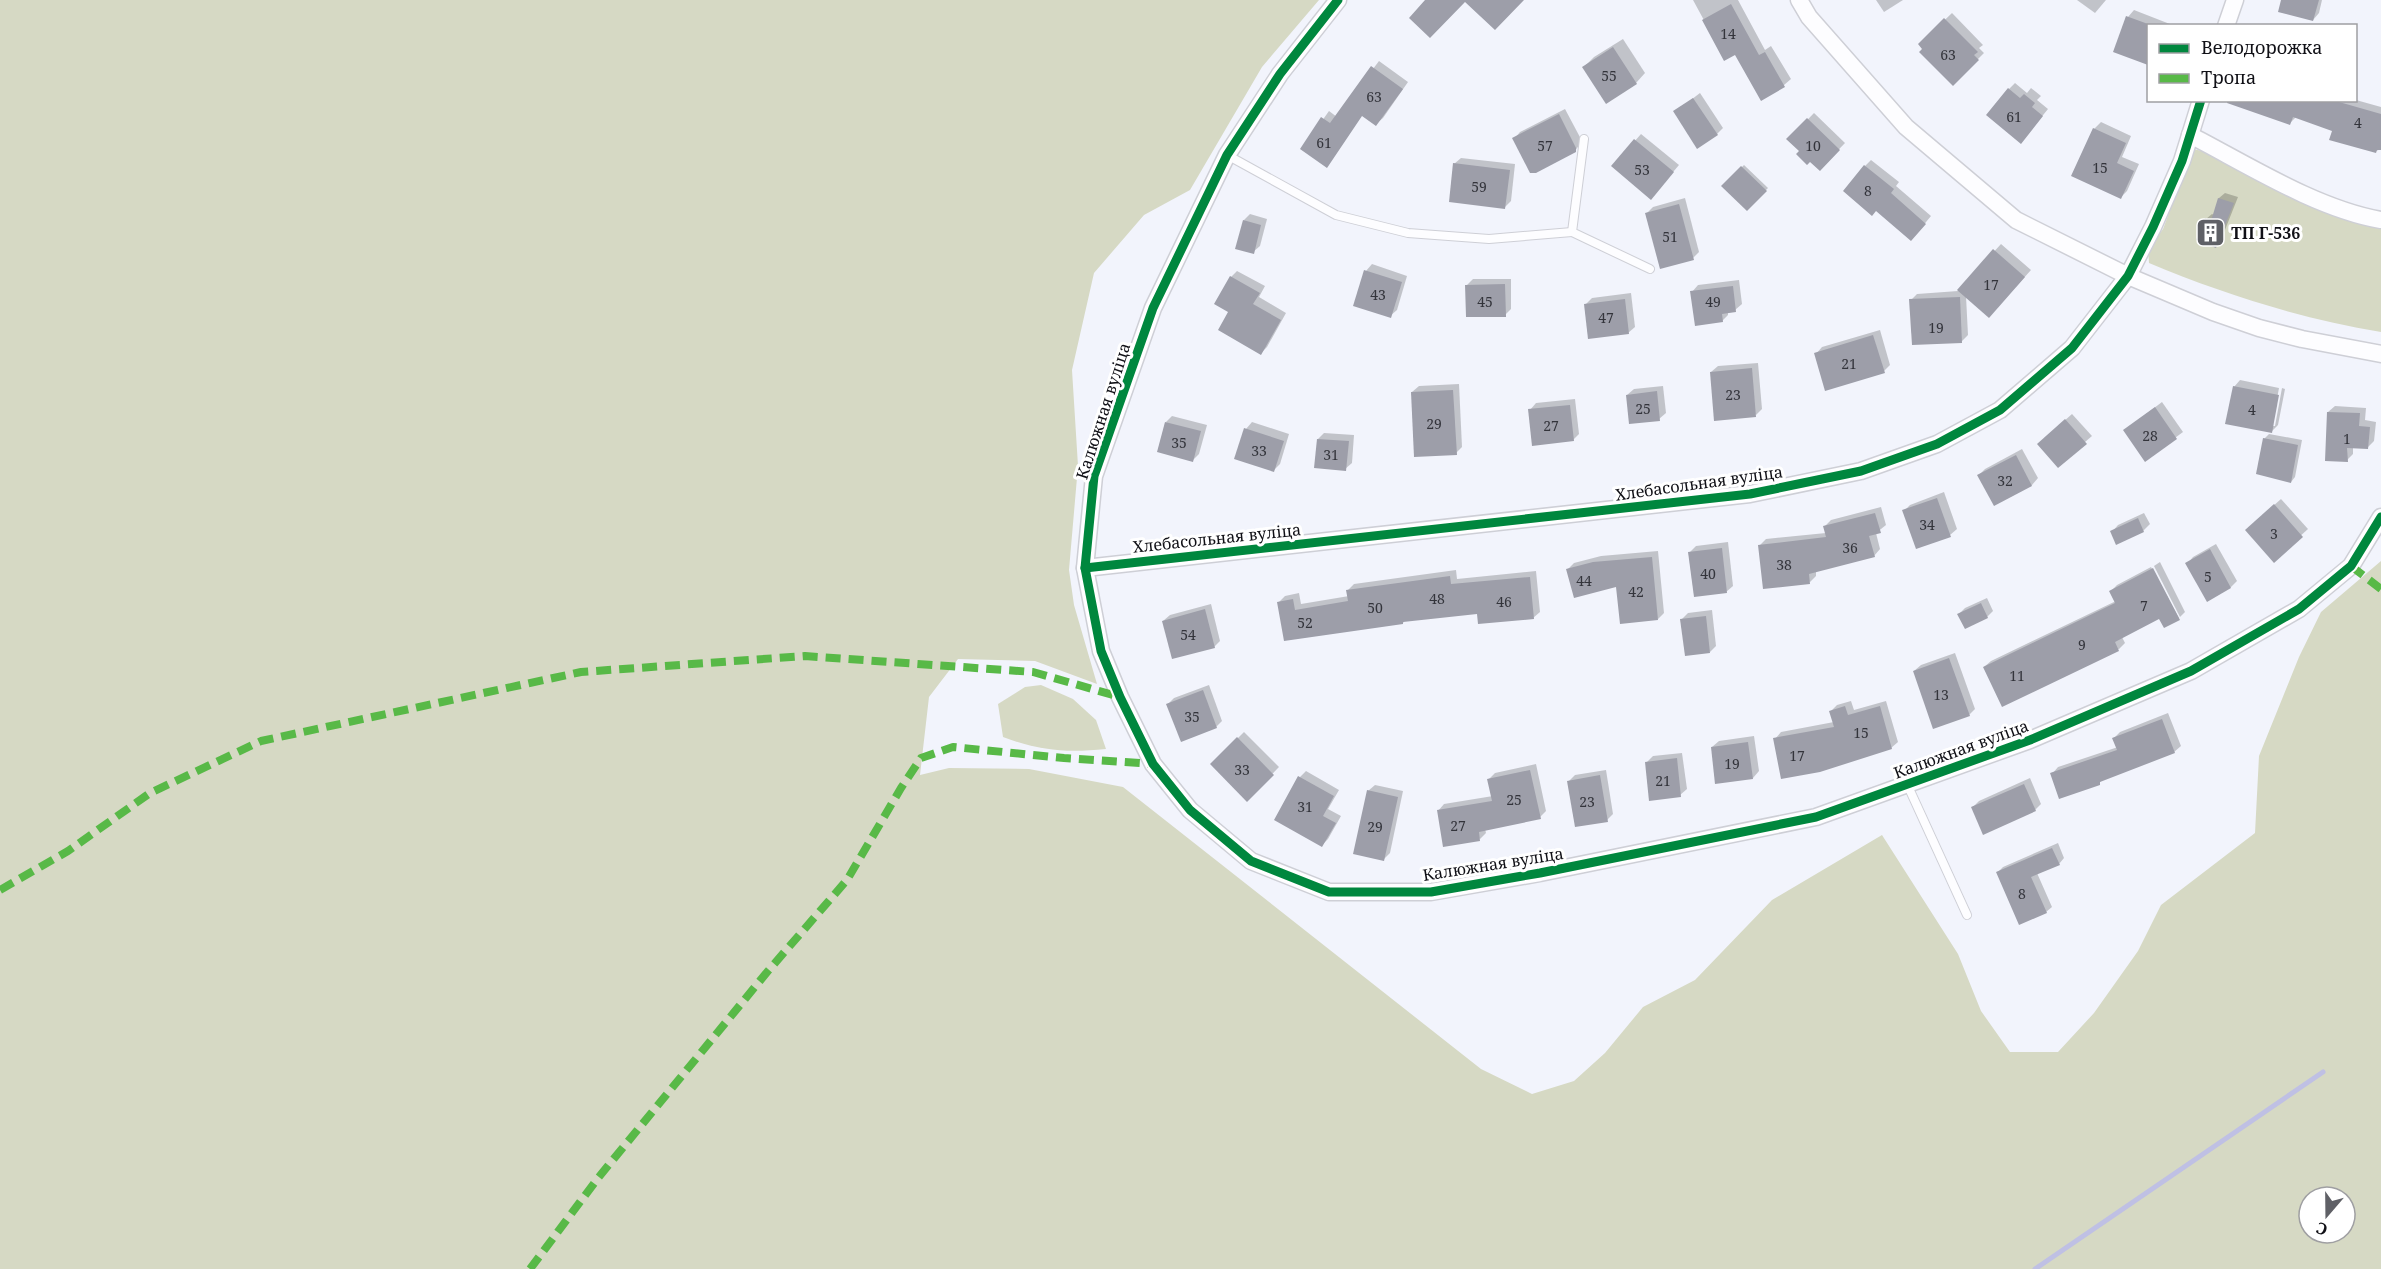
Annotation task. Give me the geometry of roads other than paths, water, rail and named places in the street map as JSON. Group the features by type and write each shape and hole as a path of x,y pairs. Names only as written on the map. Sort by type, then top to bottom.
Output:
{"street":[{"name":"Калюжная вуліца","path":"1338,0 1280,74 1227,155 1154,308 1094,476 1086,568 1101,651 1120,697 1153,764 1190,810 1251,861 1329,892 1431,892 1540,873 1816,817 2030,740 2191,671 2299,609 2351,566 2381,517"},
{"path":"1799,0 1809,17 1906,127 2016,219 2127,276 2213,312 2259,328 2381,354"},
{"path":"2227,24 2235,0"},
{"name":"Хлебасольная вуліца","path":"1086,568 1750,494 1861,471 1937,444 2000,410 2072,348 2127,276 2153,227 2182,160 2201,102"},
{"path":"2190,135 2314,198 2365,217 2381,220"}],"lane":[{"path":"1572,232 1584,139"},
{"path":"1227,155 1336,215 1408,233 1489,239 1572,232 1650,269"},
{"path":"1907,784 1967,915"}],"waterway":[{"path":"2035,1269 2323,1072"}],"place":[{"name":"ТП Г-536","path":"2210,233"}]}
